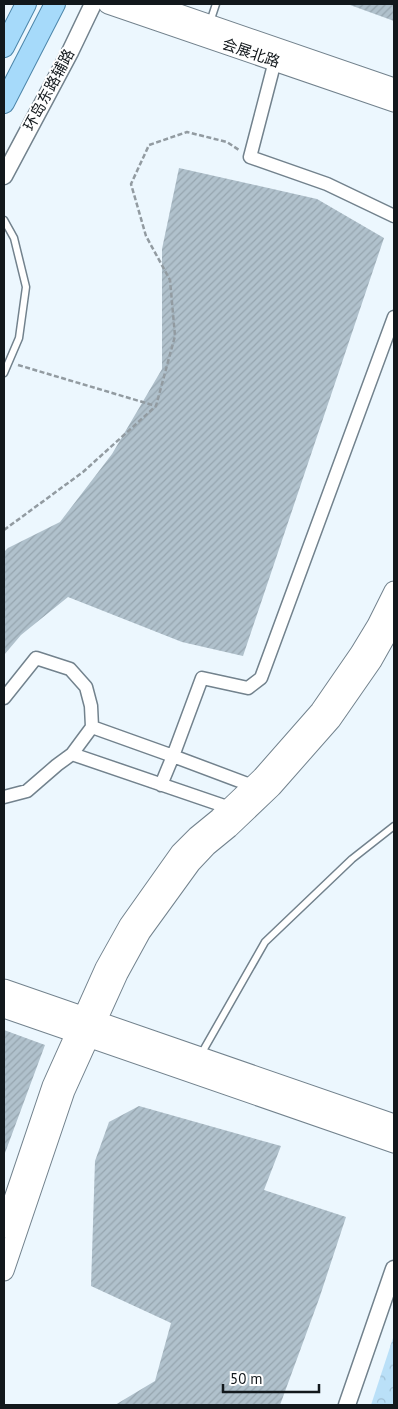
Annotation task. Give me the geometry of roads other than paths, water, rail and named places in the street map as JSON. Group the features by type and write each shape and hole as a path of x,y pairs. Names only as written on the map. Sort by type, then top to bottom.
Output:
{"main road":[{"path":"4,47 26,4"},
{"path":"4,103 55,4"},
{"name":"会展北路","path":"108,4 394,102"},
{"name":"会展北路","path":"150,4 394,88"},
{"path":"260,788 320,711 360,653 394,591"},
{"path":"4,1228 52,1086 141,932 191,863 237,810 331,720 372,661 394,622"},
{"path":"4,989 86,1027 394,1143"},
{"path":"4,1008 200,1057 394,1124"},
{"path":"4,1271 86,1027"}],"street":[{"name":"环岛东路辅路","path":"4,176 70,52 93,4"},
{"path":"275,61 250,157 327,184 394,216"},
{"path":"161,785 202,678 248,688 261,678 394,317"},
{"path":"4,698 36,658 70,669 86,687 91,706 92,727 72,754 27,791 4,797"},
{"path":"92,727 260,788"},
{"path":"72,754 237,810"},
{"path":"347,1405 394,1269"}],"lane":[{"path":"209,24 216,4"},
{"path":"4,220 14,238 26,287 19,338 4,373"},
{"path":"200,1057 265,942 352,858 394,826"}]}
